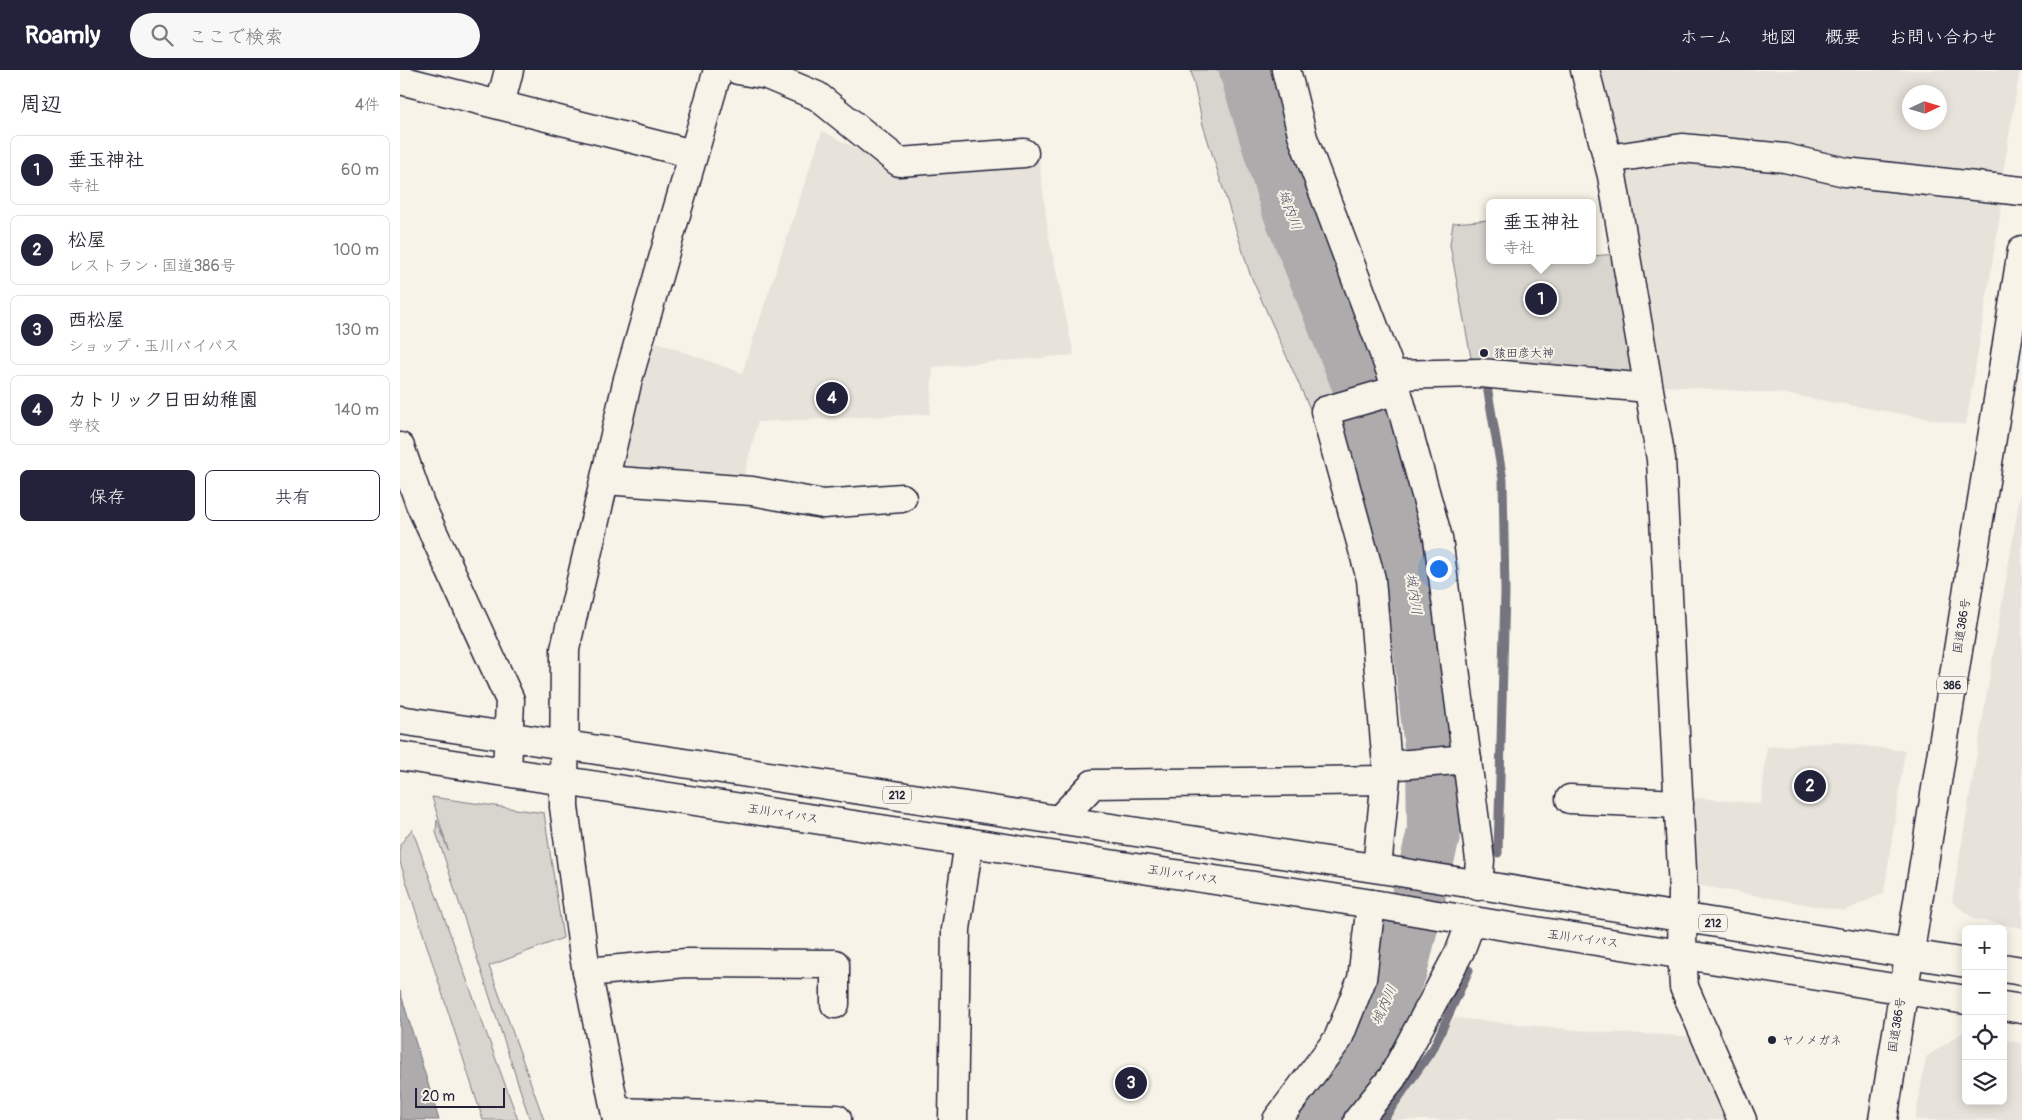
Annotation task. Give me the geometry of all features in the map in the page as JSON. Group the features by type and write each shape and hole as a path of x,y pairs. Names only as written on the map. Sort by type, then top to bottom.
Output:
{"main road":[{"path":"500,105 509,70"},
{"path":"718,70 628,379 565,649 564,807 587,972 617,1116 836,1118"},
{"path":"738,70 766,75 817,96 898,162 1024,153"},
{"path":"1286,70 1303,138 1395,383 1438,538 1480,860 1469,884"},
{"path":"1585,70 1608,158 1661,458 1679,804 1684,987 1742,1120"},
{"path":"400,80 693,154"},
{"path":"1608,158 1682,148 1785,158 1845,172 2022,191"},
{"name":"国道386号","path":"1883,1120 2022,250"},
{"path":"1385,870 1386,773 1371,580 1325,411 1395,383 1480,373 1648,388"},
{"path":"400,448 420,504 510,700 507,772"},
{"path":"605,480 752,491 823,504 902,498"},
{"name":"212","path":"400,720 1385,870 1962,962"},
{"name":"玉川バイパス","path":"401,756 1375,905 1962,999"},
{"path":"1059,820 1093,784 1386,773 1467,759"},
{"path":"1570,799 1679,804"},
{"path":"952,1120 956,929 969,842"},
{"path":"1277,1120 1338,1039 1362,979 1375,905"},
{"path":"1358,1120 1392,1078 1460,951 1462,920"},
{"path":"587,972 686,963 835,964 834,1004"},
{"path":"2007,969 2022,971"},
{"path":"2007,1007 2022,1009"}],"shaded area":[{"path":"1191,70 1231,70 1284,248 1340,397 1310,409 1250,274 1203,125"},
{"path":"1593,70 2020,70 2002,179 1682,137 1612,142"},
{"path":"822,131 893,167 1039,158 1048,233 1074,355 933,367 930,414 758,422 742,484 612,474 648,339 742,373"},
{"path":"1680,153 2003,197 1966,425 1785,394 1652,385 1617,164"},
{"path":"1486,220 1486,264 1596,264 1596,256 1616,254 1635,375 1471,358 1450,245 1453,223"},
{"path":"2022,484 2022,928 1974,919 1952,902"},
{"path":"1835,742 1905,751 1884,893 1844,911 1691,884 1689,797 1761,804 1767,747"},
{"path":"432,797 544,813 563,938 489,966 544,1120 530,1120 436,832 437,820 448,850"},
{"path":"412,829 518,1120 483,1120 400,862 400,845"},
{"path":"400,991 439,1120 400,1120"},
{"path":"1454,1018 1600,1032 1703,1037 1739,1120 1386,1120 1399,1105"},
{"path":"1962,1033 1962,1105 2007,1105 2007,1041 2022,1043 2022,1120 1915,1120 1926,1057"}],"waterway":[{"name":"城内川","path":"1246,70 1288,207 1359,385 1412,574 1433,766 1434,832 1401,968 1365,1047 1320,1120"},
{"path":"1487,386 1503,480 1505,592 1498,853"},
{"path":"1383,1120 1434,1047 1469,970"}],"place":[{"name":"垂玉神社","path":"1541,299"},
{"name":"猿田彦大神","path":"1484,353"},
{"name":"カトリック日田幼稚園","path":"832,398"},
{"name":"松屋","path":"1810,786"},
{"name":"ヤノメガネ","path":"1772,1040"},
{"name":"西松屋","path":"1131,1083"}]}
